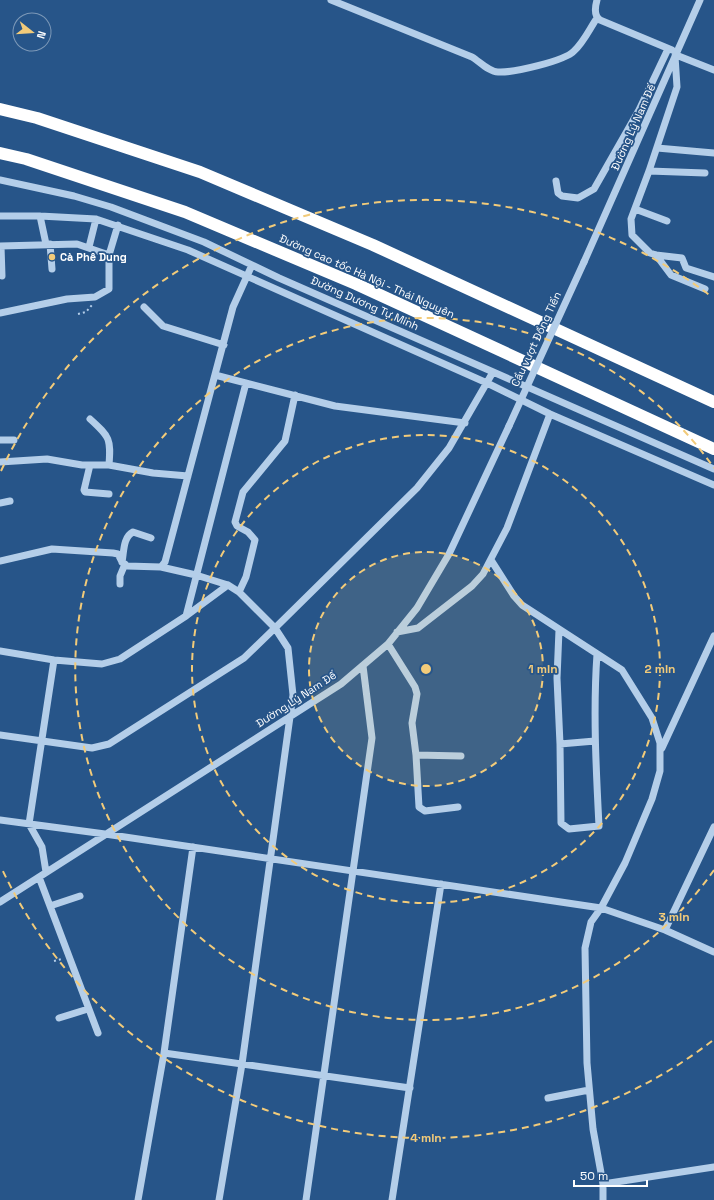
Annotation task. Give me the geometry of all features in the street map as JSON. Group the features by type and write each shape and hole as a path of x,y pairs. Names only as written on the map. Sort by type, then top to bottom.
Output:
{"highway":[{"path":"0,106 207,175 373,245 714,402"},
{"path":"0,110 37,118"},
{"name":"Đường cao tốc Hà Nội - Thái Nguyên","path":"0,153 26,159 186,212 356,284 714,449"}],"street":[{"path":"333,0 472,57 491,70 499,72 536,66 565,57 574,52 597,18 595,4 597,0"},
{"name":"Đường Lý Nam Đế","path":"584,262 700,0"},
{"path":"597,18 608,25 668,49 676,54 714,70"},
{"path":"556,181 558,192 570,198 578,198 594,190 639,110 668,49"},
{"path":"676,54 676,87 657,148 631,219 632,235 650,253 680,257 683,259 686,268 714,277"},
{"path":"657,148 714,154"},
{"path":"649,171 704,173"},
{"name":"Đường Dương Tự Minh","path":"0,180 74,196 111,207 204,242 252,265 714,469"},
{"path":"635,209 667,221"},
{"path":"0,216 40,216 96,219 118,225 188,250 487,383 550,414 714,485"},
{"path":"40,216 48,244 52,268"},
{"path":"89,247 96,219"},
{"path":"0,313 68,299 95,297 110,289 109,254 118,225"},
{"path":"2,276 0,246 77,244 109,254"},
{"path":"656,255 671,275 705,289"},
{"name":"Cầu vượt Đồng Tiến","path":"509,426 584,262"},
{"path":"161,567 165,562 233,308 252,265"},
{"path":"144,307 163,326 224,345"},
{"path":"0,735 92,748 109,744 244,658 417,488 449,448 465,423 493,372"},
{"path":"215,375 335,406 465,423"},
{"path":"186,616 246,383"},
{"path":"238,592 246,577 255,540 248,532 237,526 236,522 243,492 285,441 295,395"},
{"path":"397,632 418,628 478,581 491,560 507,528 550,414"},
{"path":"90,419 108,438 110,445 109,465"},
{"name":"Đường Lý Nam Đế","path":"0,902 290,717 364,666 388,644 417,608 450,554 509,426"},
{"path":"0,440 14,440"},
{"path":"0,462 47,459 74,464 109,465 153,473 188,476"},
{"path":"90,465 84,490 85,492 109,494"},
{"path":"0,503 10,501"},
{"path":"120,584 120,576 124,563 126,538 128,534 133,532 151,538"},
{"path":"0,561 52,549 113,553 118,554 124,563"},
{"path":"491,560 514,596 522,605 613,664 625,674 652,718 658,732 661,751 660,771 652,799 625,863 601,908 591,922 585,948 585,1016 589,1090 593,1129 603,1184 603,1200"},
{"path":"124,563 161,567 196,575 228,585 238,592 275,628 288,648 293,695 242,1064 219,1200"},
{"path":"0,652 54,660 102,664 120,660 186,616 228,585"},
{"path":"559,630 557,678 561,823 565,828 599,826 595,741 595,684 598,654"},
{"path":"661,751 712,648 714,636"},
{"path":"388,644 415,688 417,694 412,723 416,755 419,807 421,810 458,807"},
{"path":"46,872 42,847 30,824 54,660"},
{"path":"306,1200 372,738 364,666"},
{"path":"560,744 595,741"},
{"path":"416,755 461,756"},
{"path":"0,820 105,834 601,908 665,930 714,952"},
{"path":"665,930 714,827"},
{"path":"138,1200 164,1053 193,847"},
{"path":"39,877 98,1034"},
{"path":"392,1200 441,884"},
{"path":"50,906 80,896"},
{"path":"59,1018 88,1009"},
{"path":"164,1053 410,1088"},
{"path":"548,1098 589,1090"},
{"path":"603,1184 714,1167"}],"path":[{"path":"78,314 86,312 92,306 95,297"}],"place":[{"name":"Cà Phê Dung","path":"52,257"}]}
